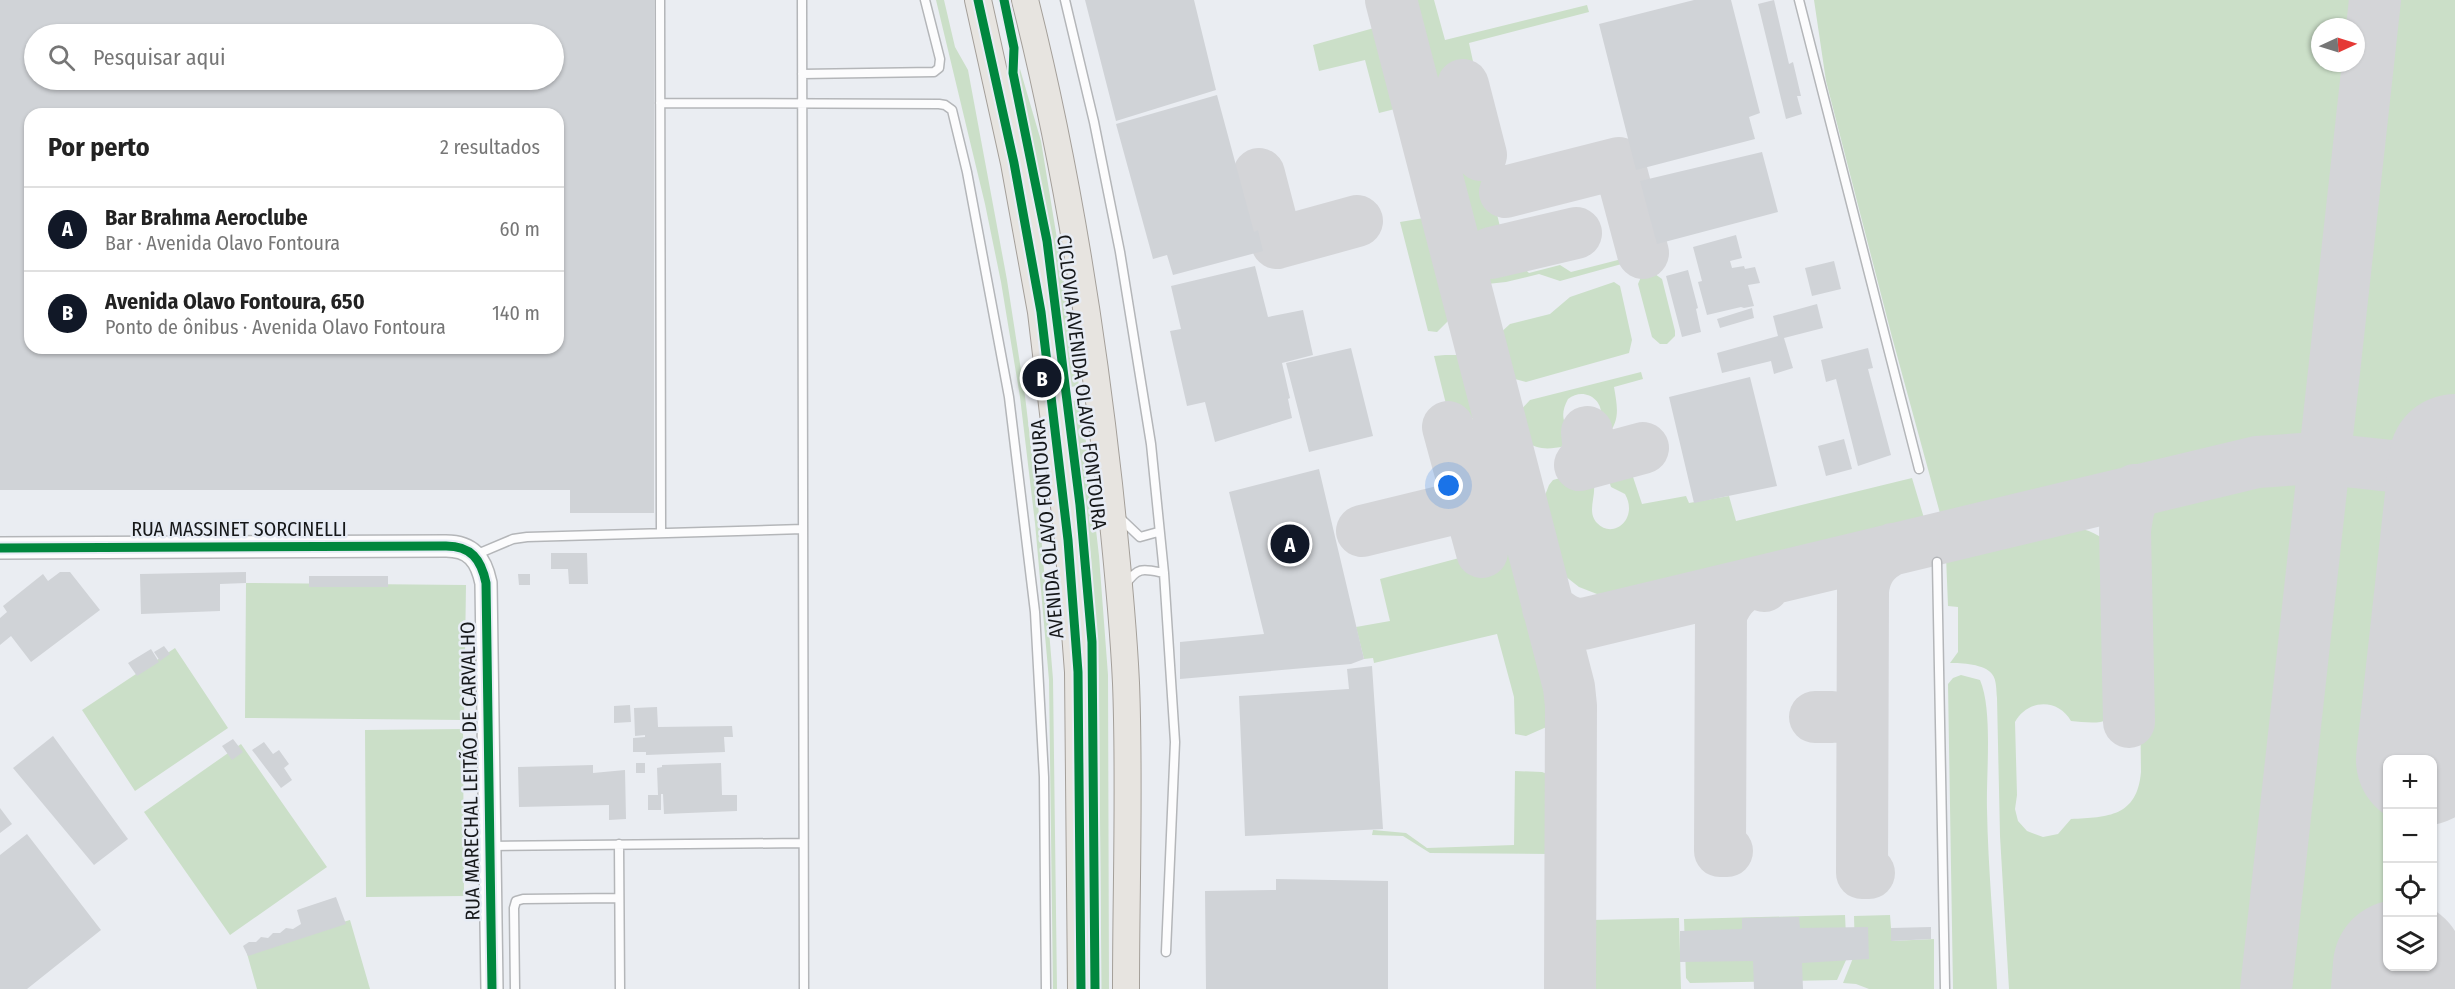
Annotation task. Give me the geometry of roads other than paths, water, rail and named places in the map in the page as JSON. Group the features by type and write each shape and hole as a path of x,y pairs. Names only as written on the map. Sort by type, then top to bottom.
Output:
{"main road":[{"name":"AVENIDA OLAVO FONTOURA","path":"978,0 1014,163 1041,312 1068,540 1078,672 1081,989"},
{"path":"1025,0 1074,228 1102,418 1120,594 1126,684 1126,989"}],"street":[{"name":"RUA MASSINET SORCINELLI","path":"0,548 446,546 464,547 475,555"},
{"name":"RUA MARECHAL LEITÃO DE CARVALHO","path":"475,555 482,565 486,583 492,989"}],"lane":[{"path":"660,0 661,533"},
{"path":"802,0 804,989"},
{"path":"802,74 934,72 939,68 940,59 925,0"},
{"path":"1065,0 1094,122 1120,252 1151,444 1158,532 1164,573 1175,742 1166,952"},
{"path":"1802,0 1803,14 1919,469"},
{"path":"660,103 945,105 952,110 1009,397 1035,612 1044,777 1046,989"},
{"path":"1111,506 1122,521 1140,537 1158,532"},
{"path":"475,555 513,539 527,537 803,530"},
{"path":"1937,562 1945,989"},
{"path":"1120,594 1133,573 1144,569 1164,573"},
{"path":"489,846 803,843"},
{"path":"619,844 620,989"},
{"path":"515,989 514,908 516,901 620,898"}],"place":[{"name":"Avenida Olavo Fontoura, 650","path":"1042,378"},
{"name":"Bar Brahma Aeroclube","path":"1290,544"}]}
